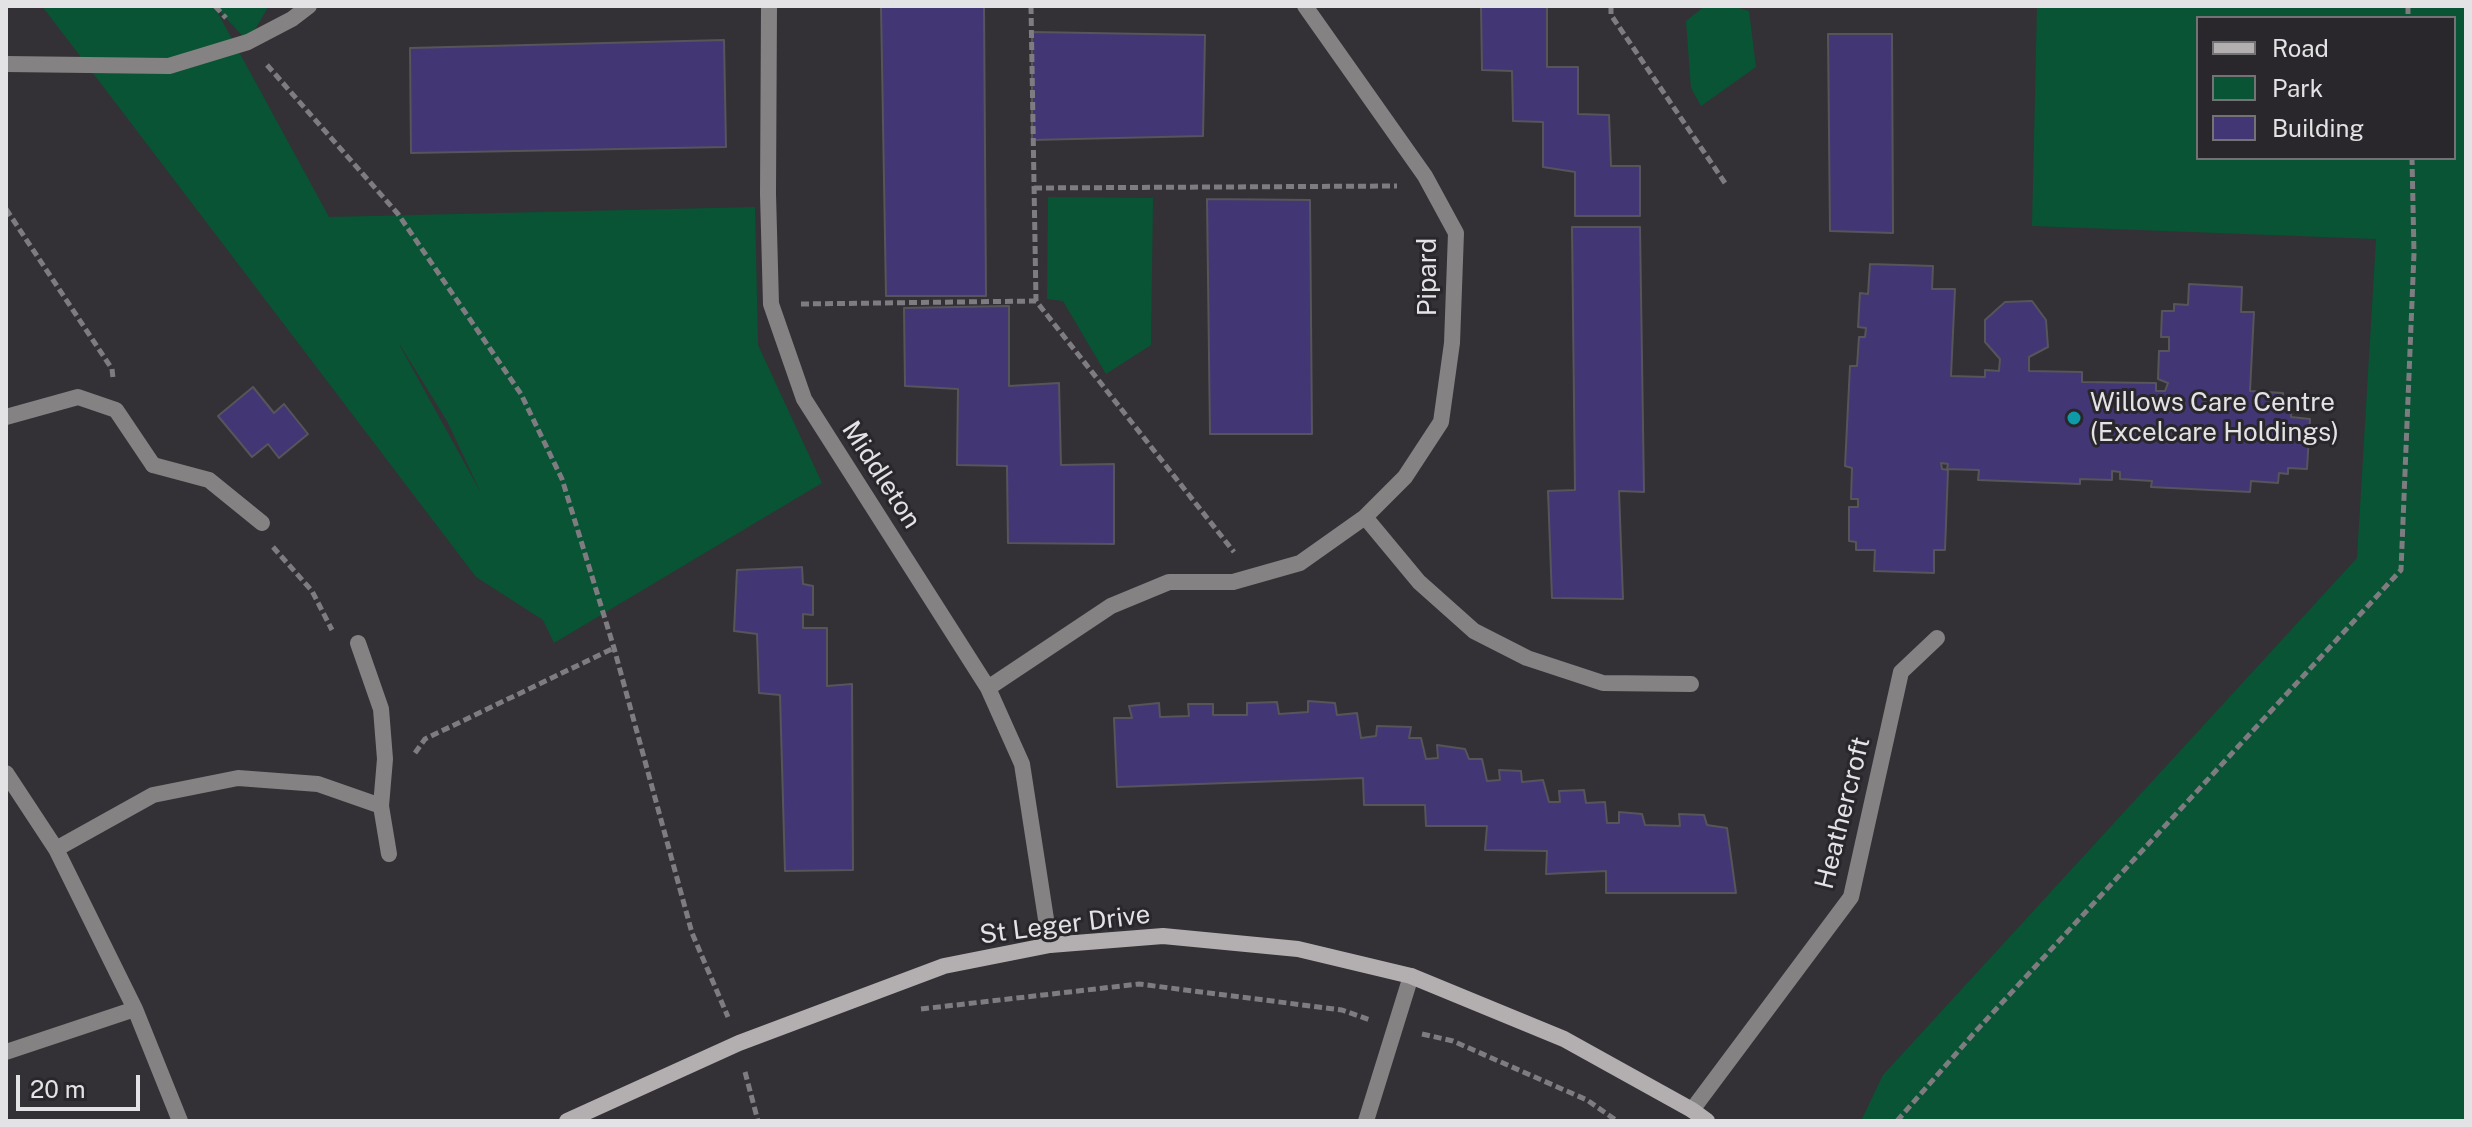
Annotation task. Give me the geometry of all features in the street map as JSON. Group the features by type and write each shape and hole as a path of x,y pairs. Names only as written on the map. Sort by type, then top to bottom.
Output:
{"street":[{"path":"6,64 169,66 248,42 292,19 309,6"},
{"name":"Middleton","path":"769,6 771,304 804,399 988,688 1022,764 1050,945"},
{"name":"Pipard","path":"988,688 1111,606 1169,582 1233,582 1300,563 1365,517 1405,477 1441,422 1452,343 1456,233 1430,186 1305,6"},
{"path":"6,417 78,397 116,410 153,465 209,480 262,523"},
{"path":"1365,517 1419,582 1474,631 1514,652 1603,683 1691,684"},
{"name":"Heathercroft","path":"1692,1110 1851,897 1901,672 1937,638"},
{"path":"358,643 381,709 385,759 381,806 389,854"},
{"path":"6,773 56,849 135,1009 180,1121"},
{"path":"56,849 153,795 238,778 318,784 381,806"},
{"name":"St Leger Drive","path":"567,1121 739,1043 944,966 1050,945 1163,936 1298,949 1411,976 1564,1039 1707,1121"},
{"path":"1366,1121 1411,976"},
{"path":"6,1052 135,1009"}],"path":[{"path":"215,6 398,214 521,394 562,479 614,648 692,933 739,1043 758,1121"},
{"path":"1031,6 1036,301 1254,578"},
{"path":"1611,6 1611,15 1725,183"},
{"path":"1897,1121 1986,1020 2401,570 2414,253 2412,160"},
{"path":"1034,188 1430,186"},
{"path":"6,209 112,369 116,410"},
{"path":"771,304 1036,301"},
{"path":"262,523 267,540 312,591 341,647 358,643"},
{"path":"381,806 425,739 614,648"},
{"path":"917,1009 1139,984 1342,1010 1394,1028 1453,1041 1587,1100 1617,1121"},
{"path":"745,1073 759,1067"}],"green space":[{"path":"42,6 214,6 329,217 755,207 758,345 822,483 554,643 543,620 476,577","holes":["400,345 447,421 481,493"]},
{"path":"215,6 268,6 268,7 248,42"},
{"path":"1705,6 1733,6 1749,11 1756,67 1701,106 1691,88 1686,21"},
{"path":"2037,6 2466,6 2466,1121 1861,1121 1883,1075 2357,558 2376,239 2032,226"},
{"path":"1048,197 1153,198 1151,345 1106,374 1063,301 1047,299"}],"building":[{"path":"881,6 984,6 986,296 886,296"},
{"path":"1481,6 1547,6 1547,67 1578,67 1578,114 1609,115 1611,166 1640,166 1640,216 1575,216 1575,172 1543,167 1543,122 1513,121 1512,71 1482,70"},
{"path":"1032,32 1205,35 1203,136 1032,140"},
{"path":"1828,34 1892,34 1893,233 1830,231"},
{"path":"724,40 726,147 411,153 410,48"},
{"path":"1207,199 1310,200 1312,434 1210,434"},
{"path":"1572,227 1640,227 1644,492 1619,491 1623,599 1552,598 1548,491 1575,490"},
{"name":"Willows Care Centre (Excelcare Holdings)","path":"1870,264 1933,266 1932,289 1955,289 1951,376 1985,377 1985,370 1999,371 2000,359 1985,342 1985,320 2005,302 2032,301 2046,320 2048,347 2029,357 2029,371 2082,372 2082,382 2156,383 2156,391 2165,391 2168,383 2158,379 2159,351 2169,351 2169,337 2161,337 2162,311 2174,311 2174,304 2188,305 2189,284 2242,287 2241,312 2254,312 2250,391 2283,393 2283,398 2292,399 2291,417 2310,419 2307,469 2288,468 2288,474 2279,473 2278,483 2251,481 2250,492 2151,487 2152,481 2120,479 2120,472 2112,471 2112,480 2080,479 2080,484 1978,480 1979,470 1947,469 1948,464 1941,463 1942,469 1948,470 1945,550 1934,550 1934,573 1874,571 1875,550 1856,550 1856,542 1849,541 1849,507 1858,507 1858,499 1851,499 1852,468 1845,466 1850,366 1857,366 1859,337 1865,337 1866,328 1858,327 1860,293 1868,294"},
{"path":"1009,306 1009,386 1059,383 1061,465 1114,464 1114,544 1008,543 1007,466 957,465 958,389 905,386 904,308"},
{"path":"253,387 274,413 284,404 308,434 279,458 268,444 252,457 218,416"},
{"path":"802,567 803,584 813,586 813,615 803,614 803,628 827,628 827,686 852,684 853,870 785,871 780,695 759,693 757,634 734,631 737,570"},
{"path":"1308,701 1335,703 1337,715 1357,713 1361,738 1376,736 1377,726 1411,727 1409,738 1421,738 1426,759 1438,758 1437,745 1465,749 1469,759 1482,759 1487,781 1500,780 1499,770 1521,771 1522,782 1543,780 1549,802 1560,802 1559,791 1584,790 1586,803 1605,802 1607,823 1619,823 1619,812 1642,814 1645,825 1680,826 1679,814 1704,815 1707,825 1727,828 1736,893 1606,893 1606,871 1546,874 1547,851 1485,850 1487,826 1426,826 1425,805 1364,805 1363,778 1117,787 1114,718 1132,718 1129,706 1159,703 1160,717 1189,716 1188,704 1213,704 1213,715 1247,715 1247,703 1277,702 1279,714 1308,712"}],"place":[{"name":"Willows Care Centre (Excelcare Holdings)","path":"2074,418"}]}
